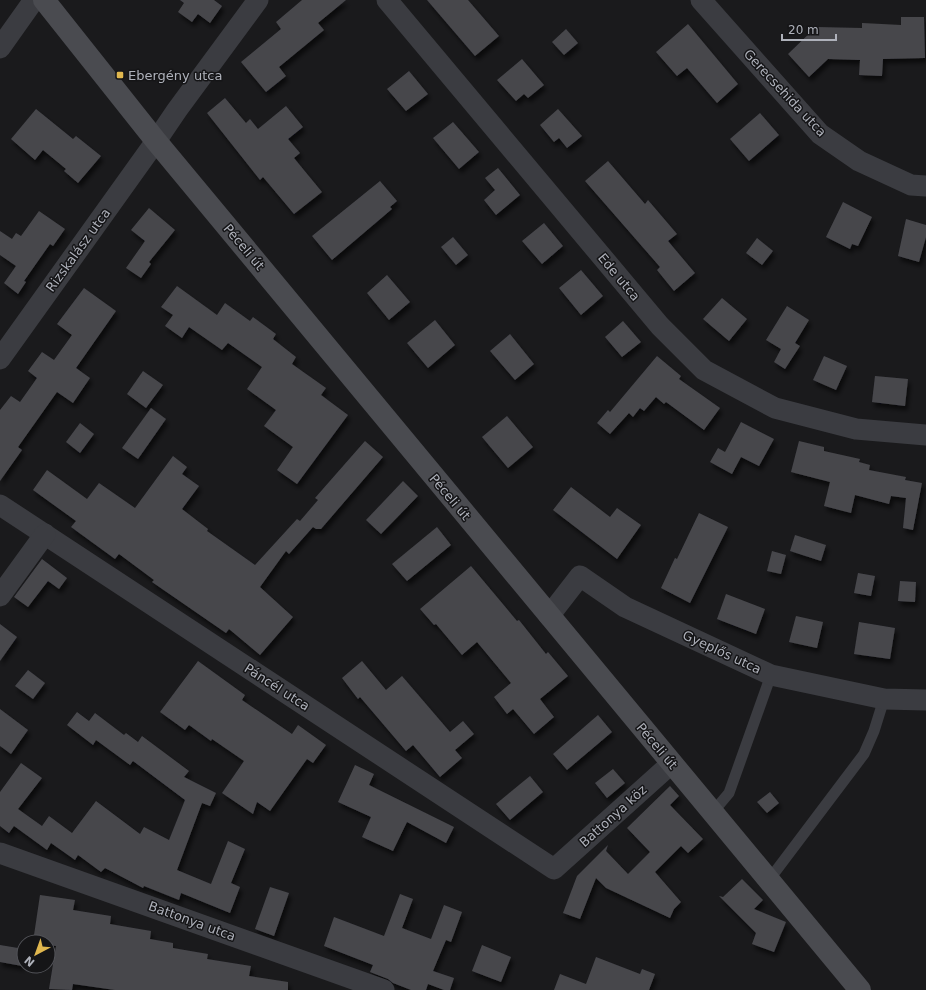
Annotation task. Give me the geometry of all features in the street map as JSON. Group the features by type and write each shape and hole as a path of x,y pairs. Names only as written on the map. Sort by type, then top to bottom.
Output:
{"main road":[{"name":"Péceli út","path":"44,0 156,141 860,990"}],"street":[{"path":"0,48 34,0"},
{"path":"156,141 258,0"},
{"name":"Ede utca","path":"387,0 660,326 704,370 775,408 856,429 926,435"},
{"name":"Gerecsehida utca","path":"701,0 820,134 859,161 911,184 926,186"},
{"name":"Rizskalász utca","path":"0,359 156,141"},
{"name":"Páncél utca","path":"0,505 554,869"},
{"path":"0,596 45,534"},
{"name":"Gyeplős utca","path":"549,616 580,576 625,607 771,675 884,699 926,700"},
{"name":"Battonya köz","path":"554,869 672,764"},
{"name":"Battonya utca","path":"0,852 384,990"}],"lane":[{"path":"713,812 729,793 771,675"},
{"path":"769,880 864,754 874,732 884,699"}],"building":[{"path":"180,0 214,0 222,6 210,23 198,14 192,22 178,12 184,3"},
{"path":"302,0 346,0 318,23 324,30 279,67 286,76 266,92 241,62 281,29 276,22"},
{"path":"427,0 468,0 499,36 475,56"},
{"path":"901,17 924,17 925,58 883,59 882,76 859,75 860,60 828,59 809,77 788,54 816,27 862,28 862,23 901,25"},
{"path":"688,24 738,84 717,103 687,68 677,76 656,52"},
{"path":"566,29 578,43 564,55 552,42"},
{"path":"522,59 544,85 528,98 524,94 516,101 497,80"},
{"path":"409,71 428,94 406,111 387,89"},
{"path":"225,98 246,123 250,119 258,129 286,106 303,127 288,139 300,153 294,158 322,192 294,214 263,177 260,180 207,113"},
{"path":"36,109 73,139 76,136 101,156 78,183 64,171 66,169 43,150 35,160 11,139"},
{"path":"558,109 582,136 567,148 559,138 554,142 540,125"},
{"path":"760,113 779,135 749,161 730,139"},
{"path":"453,122 479,152 459,169 433,138"},
{"path":"608,161 645,204 648,200 677,234 668,241 695,273 674,291 657,270 660,267 585,181"},
{"path":"498,168 520,195 496,215 484,200 495,190 485,178"},
{"path":"380,181 397,201 390,207 392,209 332,260 312,236"},
{"path":"843,202 872,217 858,246 852,244 850,249 826,237"},
{"path":"149,208 175,230 149,262 151,264 141,278 126,268 145,241 131,230"},
{"path":"39,211 65,229 53,246 50,244 24,281 26,282 18,294 4,283 16,266 0,255 0,231 12,239 16,233 21,236"},
{"path":"906,219 926,225 926,237 919,262 898,256"},
{"path":"544,223 563,246 542,264 522,241"},
{"path":"453,237 468,255 456,265 441,247"},
{"path":"757,238 773,251 762,265 746,253"},
{"path":"581,270 603,296 581,315 559,288"},
{"path":"387,275 410,302 389,320 367,293"},
{"path":"177,286 217,315 225,303 250,321 253,317 276,334 273,339 296,357 292,364 326,388 321,395 348,415 297,484 277,470 293,447 264,426 276,410 247,389 262,367 228,343 222,350 189,327 182,338 165,326 173,315 161,307"},
{"path":"84,288 116,311 76,368 90,378 73,403 57,392 18,447 22,450 0,481 0,410 11,396 20,402 37,378 28,371 42,352 54,360 72,335 57,324"},
{"path":"722,298 747,319 729,341 703,319"},
{"path":"787,306 809,320 795,343 800,346 785,369 774,362 781,349 766,340"},
{"path":"435,320 455,345 428,368 407,343"},
{"path":"623,321 641,342 622,357 605,337"},
{"path":"510,334 534,364 515,380 490,351"},
{"path":"657,356 681,376 679,379 720,408 704,430 666,402 664,404 656,397 644,411 640,408 633,417 629,413 610,434 597,423 608,410 610,412"},
{"path":"824,356 847,366 836,390 813,380"},
{"path":"143,371 163,385 146,408 127,394"},
{"path":"875,376 908,379 905,406 872,402"},
{"path":"151,408 166,419 138,459 122,448"},
{"path":"507,416 533,447 508,468 482,437"},
{"path":"741,422 774,439 759,466 741,457 732,474 710,462 718,448 725,452"},
{"path":"80,423 94,434 80,453 66,442"},
{"path":"365,441 383,457 321,529 316,529 313,527 289,554 286,551 260,587 293,617 260,655 229,629 226,633 152,582 154,580 119,554 115,559 71,527 76,521 33,490 47,470 87,499 99,483 135,508 173,456 187,467 182,474 199,486 182,509 208,529 207,531 255,565 297,519 300,521 318,500 315,498"},
{"path":"799,441 824,447 824,451 860,459 859,462 870,465 869,470 906,477 905,480 922,483 913,530 903,528 906,498 891,496 889,504 855,495 851,513 824,506 830,482 791,472"},
{"path":"403,481 418,496 381,534 366,520"},
{"path":"571,487 610,517 617,508 641,525 617,559 553,510"},
{"path":"699,513 728,527 690,603 661,588"},
{"path":"437,527 451,545 407,581 392,564"},
{"path":"795,535 826,545 821,561 790,551"},
{"path":"772,551 786,555 781,574 767,571"},
{"path":"42,559 67,578 59,589 48,581 28,607 14,597"},
{"path":"471,566 517,621 519,620 546,654 548,652 568,676 540,699 554,717 534,734 513,709 507,714 494,697 511,683 477,642 462,655 436,624 434,625 420,609"},
{"path":"858,573 875,576 871,596 854,593"},
{"path":"900,581 916,582 915,602 898,601"},
{"path":"726,594 765,609 756,634 717,619"},
{"path":"796,616 823,622 817,648 789,642"},
{"path":"859,622 895,628 890,659 854,654"},
{"path":"0,624 17,637 0,661"},
{"path":"198,661 245,695 242,700 292,734 298,725 326,745 313,763 307,759 270,811 257,802 253,814 222,793 244,761 212,739 211,741 189,725 185,730 160,712"},
{"path":"362,661 386,690 402,676 450,732 463,721 474,734 455,750 462,758 440,777 413,745 406,751 360,697 358,699 342,678"},
{"path":"28,670 45,683 33,699 15,686"},
{"path":"0,709 28,730 11,754 0,746"},
{"path":"77,712 89,721 95,713 124,735 126,733 138,742 142,736 189,771 184,777 216,793 210,806 202,803 177,870 211,884 228,841 245,849 231,883 240,887 230,913 181,893 179,900 144,886 143,888 105,868 101,872 78,855 75,860 51,843 47,850 14,826 9,833 0,826 0,792 21,763 42,778 18,809 42,826 49,816 72,833 96,801 140,834 144,827 169,840 185,800 133,761 130,765 96,740 93,745 67,725"},
{"path":"598,715 612,732 567,770 553,754"},
{"path":"355,765 374,774 369,785 454,827 446,843 407,822 393,851 362,837 371,817 338,802"},
{"path":"613,769 625,783 607,798 595,783"},
{"path":"530,776 543,792 510,820 496,804"},
{"path":"670,786 679,796 670,805 703,839 688,853 681,846 655,872 681,902 674,909 670,918 606,888 596,878 580,919 563,913 577,876 608,845 606,851 628,874 650,852 627,828"},
{"path":"770,792 779,803 767,813 757,802"},
{"path":"742,879 763,900 754,909 786,922 774,952 752,944 756,933 719,896 723,897"},
{"path":"270,887 289,893 274,936 255,929"},
{"path":"400,894 413,899 402,928 431,939 444,905 462,912 451,942 446,940 433,971 454,978 450,990 444,990 428,984 426,990 411,990 370,972 373,965 324,946 334,917 384,936"},
{"path":"40,895 75,900 73,910 111,916 110,924 151,931 150,939 173,943 173,948 208,954 207,959 251,966 249,976 288,982 288,990 115,990 73,984 72,990 49,989 51,974 56,974 56,934 34,934"},
{"path":"0,945 16,948 16,965 0,962"},
{"path":"482,945 511,957 501,982 472,971"},
{"path":"596,957 640,974 642,969 655,974 649,990 554,990 560,974 586,984"}],"place":[{"name":"Ebergény utca","path":"120,75"}]}
